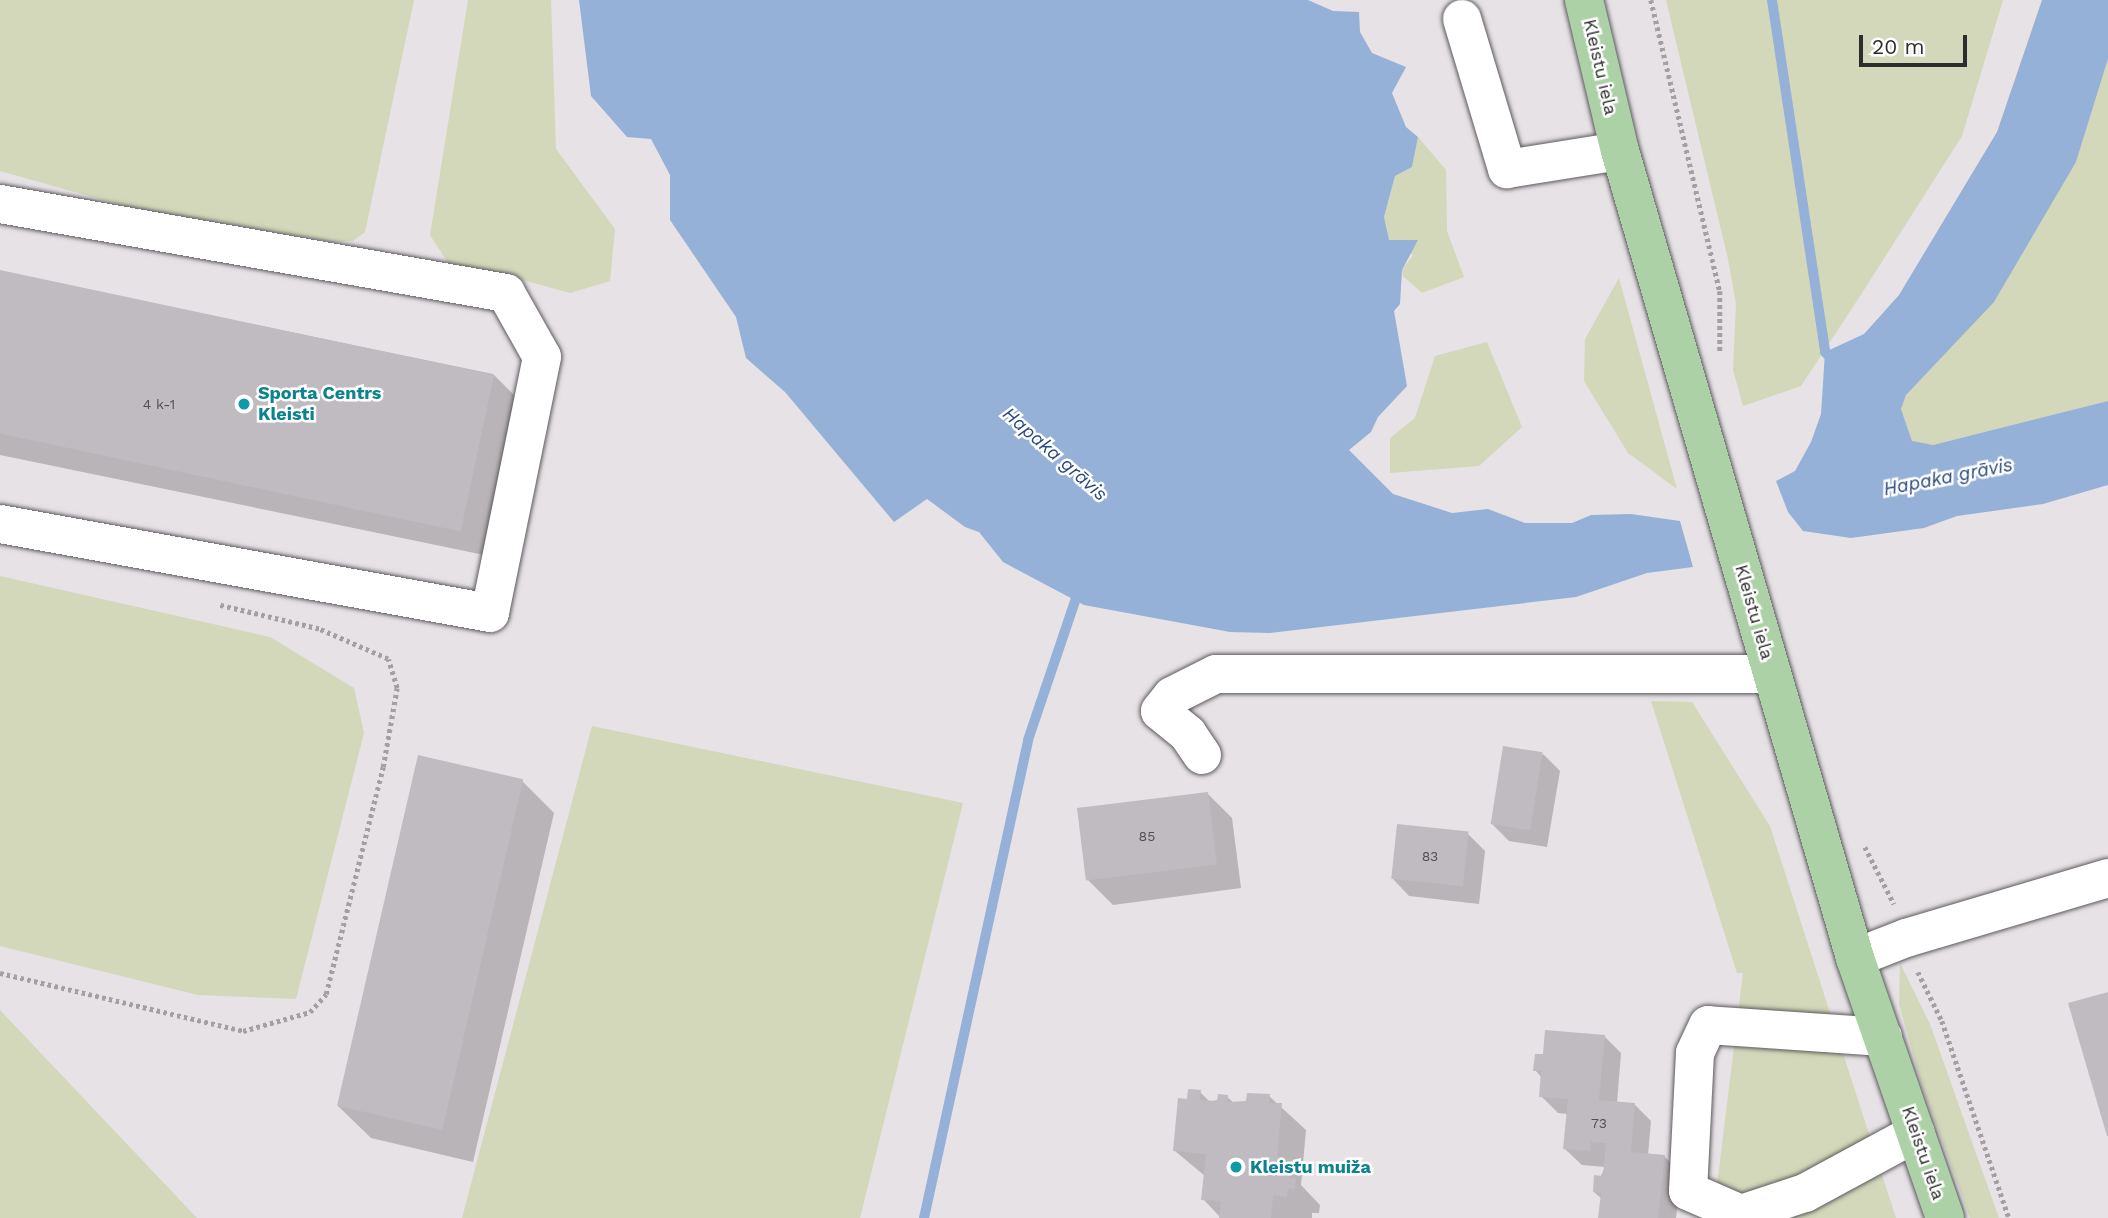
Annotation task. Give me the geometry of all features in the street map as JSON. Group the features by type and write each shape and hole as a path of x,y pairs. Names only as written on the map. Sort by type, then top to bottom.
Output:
{"main road":[{"name":"Kleistu iela","path":"1584,0 1620,151 1855,958 1945,1218"}],"street":[{"path":"1462,19 1507,169 1620,151"},
{"path":"0,204 506,293 542,357 490,612 0,524"},
{"path":"1202,755 1188,734 1160,711 1172,696 1216,674 1772,674"},
{"path":"1855,958 1906,938 2108,878"},
{"path":"1883,1037 1708,1025 1695,1053 1688,1191 1741,1214 1805,1193 1916,1133"}],"path":[{"path":"1651,0 1720,291 1722,364"},
{"path":"0,973 243,1031 310,1012 326,994 383,767 397,688 388,659 319,629 213,604"},
{"path":"1864,842 1942,1021 2009,1218"}],"green space":[{"path":"0,0 414,0 365,232 353,241 334,242 128,207 0,171"},
{"path":"468,0 551,0 556,149 615,229 610,281 570,293 516,278 454,272 430,235"},
{"path":"1666,0 2003,0 1962,136 1862,293 1801,386 1743,406 1733,370 1736,304 1728,259"},
{"path":"2108,59 2108,401 1933,445 1912,442 1901,409 1906,395 2076,162"},
{"path":"1418,137 1446,170 1447,231 1464,277 1422,293 1403,276 1402,270 1413,255 1388,240 1384,217 1395,176 1412,167"},
{"path":"1619,278 1677,489 1628,453 1584,381 1585,339"},
{"path":"1487,342 1522,427 1479,466 1390,473 1390,438 1415,418 1435,356"},
{"path":"0,576 270,637 354,688 364,733 296,999 198,995 0,946"},
{"path":"1651,701 1692,702 1770,826 1896,1218 1713,1218 1743,973 1737,973"},
{"path":"592,726 963,803 860,1218 462,1218"},
{"path":"1900,963 1930,1024 1999,1218 1970,1218 1922,1086 1899,1004"},
{"path":"0,1010 197,1218 0,1218"}],"water":[{"name":"Hapaka grāvis","path":"579,0 1308,0 1333,11 1359,12 1360,32 1372,53 1406,67 1392,93 1406,127 1418,137 1412,167 1395,176 1384,217 1389,240 1418,240 1402,270 1400,304 1394,311 1407,386 1378,417 1371,432 1349,450 1393,494 1452,513 1488,509 1525,523 1572,523 1591,515 1631,514 1680,521 1693,567 1647,573 1576,597 1270,633 1230,632 1084,605 1003,562 979,532 965,527 927,499 894,522 785,392 746,358 736,317 670,220 670,175 651,139 627,137 591,96"},
{"name":"Hapaka grāvis","path":"2042,0 2108,0 2108,59 2076,162 1994,302 1906,395 1901,409 1912,441 1933,445 2108,401 2108,485 2043,504 1957,516 1924,528 1851,538 1803,531 1788,512 1776,481 1795,471 1811,442 1821,414 1825,352 1864,334 1899,295 1997,132"}],"building":[{"name":"Sporta Centrs Kleisti","path":"0,270 494,375 461,531 0,434"},
{"path":"1503,746 1543,752 1530,830 1491,824"},
{"path":"418,755 523,779 442,1130 337,1106"},
{"path":"1208,792 1217,864 1086,881 1077,808"},
{"path":"1397,824 1469,832 1463,886 1391,879"},
{"path":"2108,992 2108,1136 2107,1136 2068,1003"},
{"path":"1545,1030 1605,1035 1599,1100 1635,1103 1631,1152 1665,1155 1658,1218 1598,1218 1601,1193 1593,1192 1594,1175 1603,1176 1606,1143 1591,1142 1590,1151 1563,1149 1568,1099 1539,1097 1541,1071 1533,1071 1535,1054 1543,1054"},
{"path":"1188,1089 1201,1090 1200,1100 1217,1101 1218,1094 1228,1095 1228,1102 1246,1101 1247,1093 1270,1094 1269,1103 1282,1103 1276,1169 1289,1170 1289,1178 1296,1179 1295,1189 1288,1188 1287,1197 1273,1195 1271,1218 1219,1218 1221,1201 1201,1200 1206,1154 1173,1151 1178,1098 1187,1099"}],"waterway":[{"path":"1772,0 1825,352 1833,361"},
{"path":"924,1218 1028,740 1079,589"}],"place":[{"name":"Sporta Centrs Kleisti","path":"244,404"},
{"name":"Kleistu muiža","path":"1236,1167"}]}
